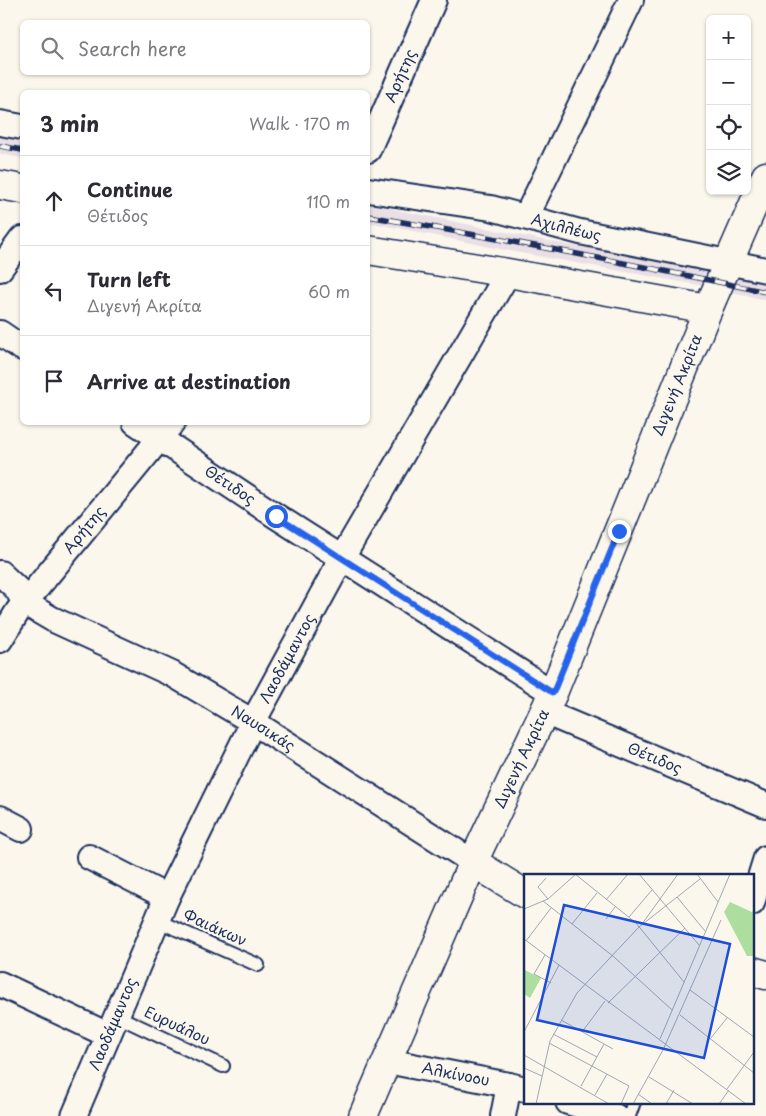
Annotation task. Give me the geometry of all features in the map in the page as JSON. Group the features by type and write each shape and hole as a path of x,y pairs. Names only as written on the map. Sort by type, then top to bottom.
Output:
{"street":[{"name":"Αρήτης","path":"370,145 434,0"},
{"path":"526,217 631,0"},
{"path":"0,123 20,127"},
{"name":"Διγενή Ακρίτα","path":"363,1116 474,862 548,702 708,309 766,176"},
{"path":"0,185 20,189"},
{"name":"Αχιλλέως","path":"370,190 491,208 580,232 766,270"},
{"path":"0,269 20,242"},
{"path":"370,250 708,309"},
{"name":"Λαοδάμαντος","path":"74,1116 168,897 253,722 342,558 508,273"},
{"path":"0,333 20,347"},
{"name":"Θέτιδος","path":"146,425 166,431 342,558 548,702 766,805"},
{"name":"Αρήτης","path":"0,640 25,603 166,431"},
{"name":"Ναυσικάς","path":"0,574 17,589 25,603 52,619 172,674 253,722 524,893"},
{"path":"0,592 25,603"},
{"path":"0,818 21,829"},
{"path":"89,857 168,897"},
{"path":"754,897 766,858"},
{"path":"0,984 112,1026"},
{"name":"Αλκίνοου","path":"387,1061 517,1087"},
{"path":"503,1116 517,1087"},
{"path":"575,1104 615,1116"}],"lane":[{"name":"Φαιάκων","path":"158,921 258,965"},
{"name":"Ευρυάλου","path":"112,1026 223,1066"}],"shaded area":[{"path":"0,133 20,137 20,158 0,154"},
{"path":"370,204 568,245 716,270 766,282 766,300 710,287 515,252 370,222"}],"railway":[{"path":"0,146 20,150"},
{"path":"370,216 567,252 766,292"}],"route":[{"path":"276,516 553,693 619,531"}]}
